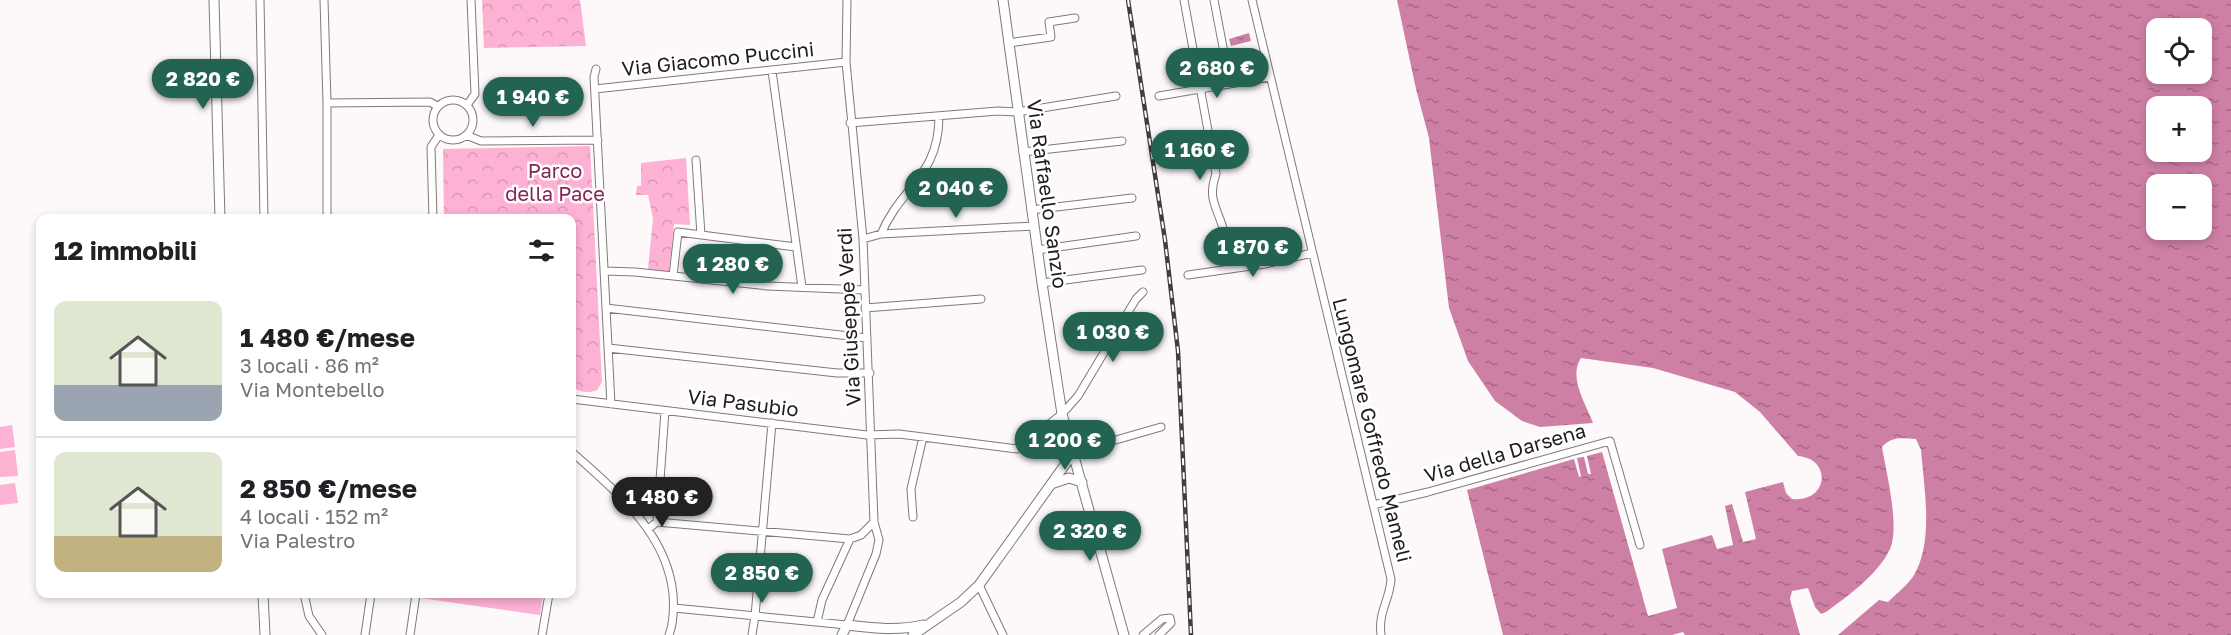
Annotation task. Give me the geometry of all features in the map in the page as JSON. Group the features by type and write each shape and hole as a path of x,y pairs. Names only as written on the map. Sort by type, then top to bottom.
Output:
{"main road":[{"path":"214,0 220,214"},
{"name":"Via Raffaello Sanzio","path":"1003,0 1041,283 1062,414 1124,635"},
{"path":"913,635 961,602 979,585 1074,452"},
{"path":"1052,483 1069,478 1082,482"},
{"path":"263,598 265,635"},
{"path":"842,635 847,625 891,632 925,625"}],"street":[{"path":"260,0 264,214"},
{"path":"324,0 327,214"},
{"path":"468,105 475,94 471,0"},
{"name":"Via Giuseppe Verdi","path":"847,0 846,62 850,123 863,239 874,522 879,540 876,554 847,625"},
{"path":"1184,0 1216,174 1211,189 1222,224 1230,268"},
{"path":"1214,0 1230,84"},
{"name":"Lungomare Goffredo Mameli","path":"1252,0 1390,579 1390,587 1382,607 1381,635"},
{"path":"1008,43 1051,37 1048,22 1075,18"},
{"name":"Via Giacomo Puccini","path":"595,89 846,62"},
{"path":"596,69 594,77 611,404"},
{"path":"772,70 801,287"},
{"path":"1159,96 1270,76"},
{"path":"850,123 1017,112 1116,96"},
{"path":"449,99 462,101 468,105 473,124 466,135 455,140 439,135 432,124 437,106 449,99"},
{"path":"327,104 429,102 437,106"},
{"path":"880,234 891,212 928,167 935,147 939,116"},
{"path":"433,214 431,147 439,135"},
{"path":"466,135 481,141 598,140"},
{"path":"1023,152 1122,141"},
{"path":"696,160 701,235"},
{"path":"1031,210 1132,198"},
{"path":"863,239 880,234 1034,226"},
{"path":"673,276 678,232 796,247"},
{"path":"1037,250 1136,236"},
{"path":"1188,275 1273,262 1312,253"},
{"path":"1041,283 1142,270"},
{"path":"604,271 864,290"},
{"path":"1062,414 1078,396 1136,299 1143,292"},
{"path":"865,308 981,299"},
{"path":"606,308 867,338"},
{"path":"609,348 837,374 870,373"},
{"name":"Via Pasubio","path":"576,400 872,435 898,434 1017,449 1062,414"},
{"path":"657,522 665,411"},
{"path":"752,635 772,423"},
{"path":"1074,452 1161,427"},
{"path":"913,517 912,489 922,437"},
{"name":"Via della Darsena","path":"1373,505 1610,441 1640,545"},
{"path":"576,456 605,482 648,529 666,565 672,584 674,608 669,635"},
{"path":"648,529 657,522 850,538 861,535 874,522"},
{"path":"817,622 822,600 850,538"},
{"path":"979,585 1004,635"},
{"path":"305,598 309,616 322,635"},
{"path":"365,635 370,598"},
{"path":"410,635 415,598"},
{"path":"542,635 548,598"},
{"path":"674,608 847,625"},
{"path":"1143,635 1162,619 1170,618 1171,623 1159,635"}],"green space":[{"path":"482,0 580,0 586,46 484,48"},
{"name":"Parco della Pace","path":"590,146 602,382 597,390 587,392 576,388 576,214 444,214 443,149"},
{"path":"686,158 690,225 674,224 669,272 648,270 653,218 648,195 636,195 637,186 641,186 641,163"},
{"path":"12,425 15,447 0,449 0,427"},
{"path":"15,450 18,476 0,477 0,452"},
{"path":"15,483 18,503 0,505 0,485"},
{"path":"420,598 542,598 540,615"}],"water":[{"path":"1397,0 2231,0 2231,635 1838,635 1879,600 1888,602 1911,579 1920,561 1926,531 1921,450 1916,439 1901,438 1893,439 1882,447 1894,529 1889,551 1869,577 1826,612 1821,614 1815,607 1808,588 1792,591 1790,599 1800,635 1685,635 1683,632 1672,635 1503,635 1467,490 1574,459 1579,477 1581,476 1577,458 1584,457 1588,474 1591,474 1587,456 1602,452 1648,616 1677,608 1662,549 1712,535 1717,549 1733,545 1725,506 1732,504 1743,542 1756,539 1745,492 1783,482 1786,493 1792,499 1804,498 1819,488 1822,480 1821,472 1817,465 1809,459 1798,456 1760,412 1735,392 1653,368 1581,358 1577,365 1577,382 1593,423 1540,427 1522,421 1495,401 1468,361 1449,308 1429,138"},
{"path":"1249,33 1251,41 1231,46 1229,39"}],"railway":[{"path":"1128,0 1165,240 1178,351 1191,635"}]}
